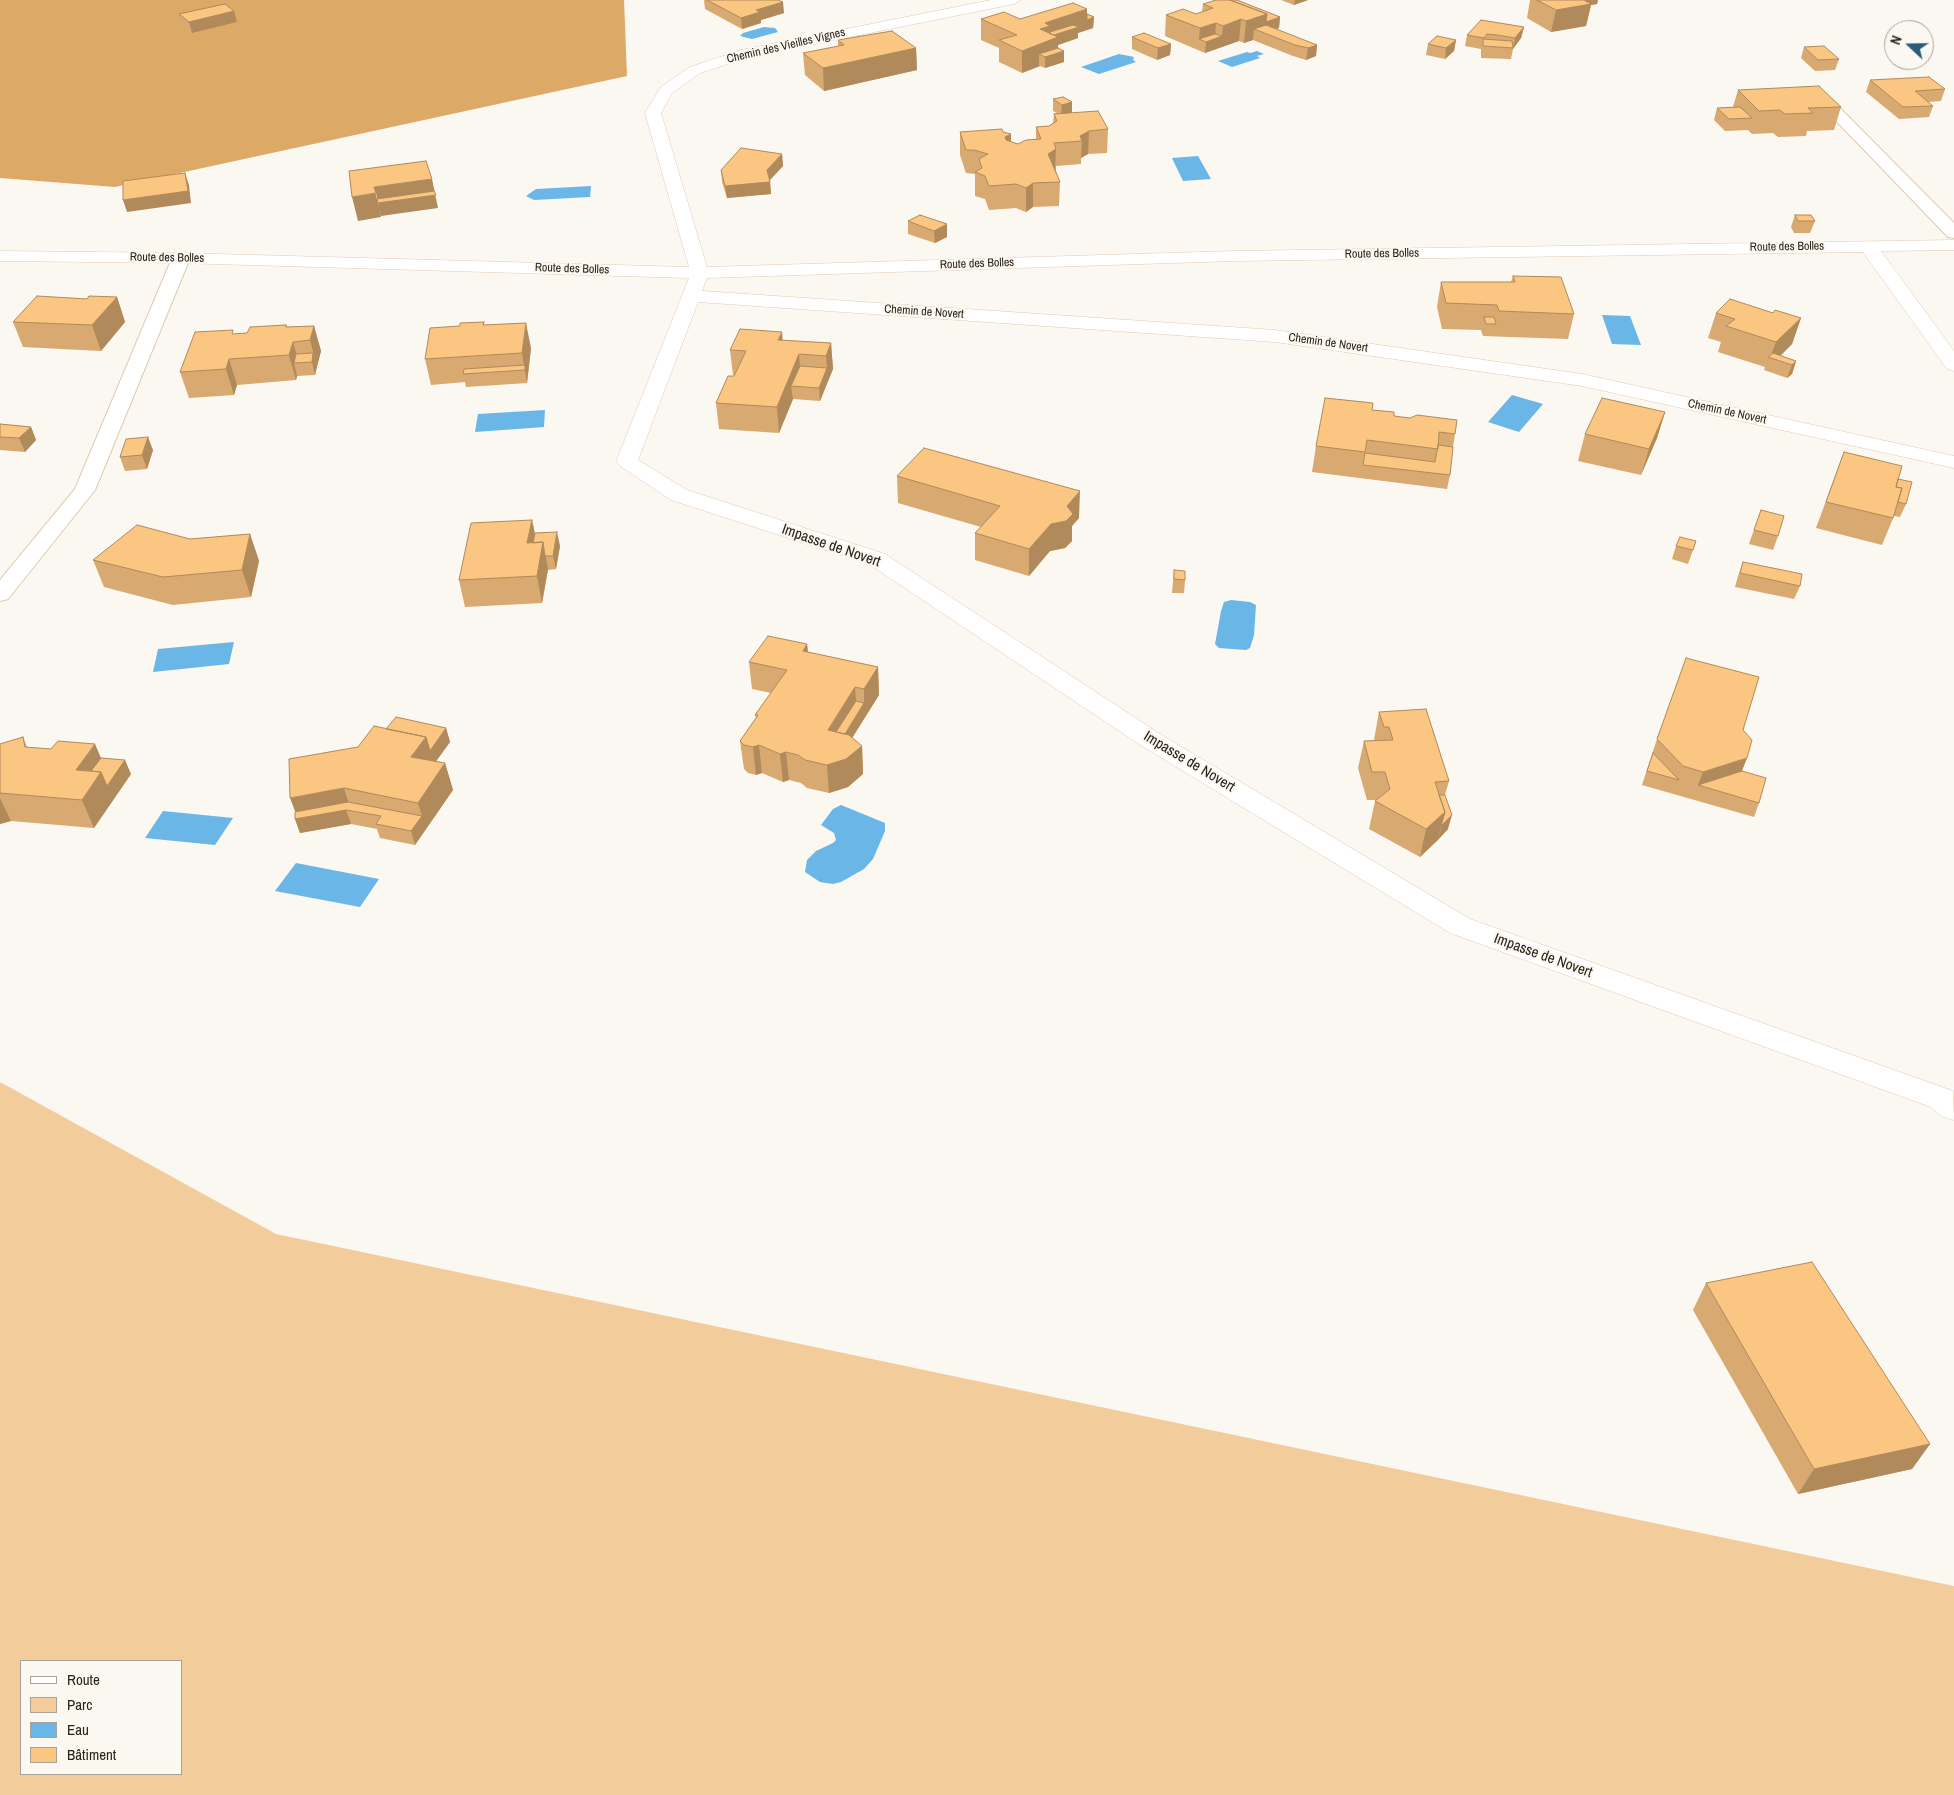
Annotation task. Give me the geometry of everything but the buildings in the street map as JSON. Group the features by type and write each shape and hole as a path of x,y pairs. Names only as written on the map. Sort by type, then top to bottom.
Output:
{"street":[{"name":"Chemin des Vieilles Vignes","path":"696,284 653,113 666,90 695,70 746,53 874,26 1014,0"},
{"name":"Route des Bolles","path":"0,256 181,258 696,284 1234,256 1954,245"},
{"path":"1868,246 1954,365"},
{"name":"Chemin de Novert","path":"696,284 1275,336 1582,380 1954,462"},
{"name":"Impasse de Novert","path":"696,284 628,462 679,495 878,559 1151,740 1460,926 1942,1099 1954,1108"}],"lane":[{"path":"1822,97 1954,233"},
{"path":"0,594 86,490 181,258"}],"green space":[{"path":"0,1082 276,1234 1954,1586 1954,1795 0,1795"}],"shaded area":[{"path":"0,0 624,0 627,76 115,187 0,178"}],"water":[{"path":"764,27 775,28 778,32 752,39 740,36 743,33"},
{"path":"1257,51 1264,54 1257,56 1260,58 1232,67 1218,61 1247,52"},
{"path":"1119,54 1134,57 1133,60 1136,62 1099,74 1081,67"},
{"path":"1198,156 1211,179 1183,181 1172,158"},
{"path":"591,186 590,197 534,200 526,196 536,189"},
{"path":"1602,315 1630,316 1641,345 1612,344"},
{"path":"1512,395 1543,404 1519,432 1488,422"},
{"path":"545,410 544,427 475,432 478,414"},
{"path":"1231,600 1250,602 1256,605 1254,635 1250,648 1246,650 1219,648 1215,644 1224,602"},
{"path":"234,642 229,664 153,672 158,649"},
{"path":"841,805 885,823 885,831 873,859 864,869 841,882 833,884 820,882 805,872 807,860 816,851 836,840 834,833 821,825 833,809"},
{"path":"163,811 233,818 215,845 145,838"},
{"path":"296,863 379,879 360,907 275,891"}]}
